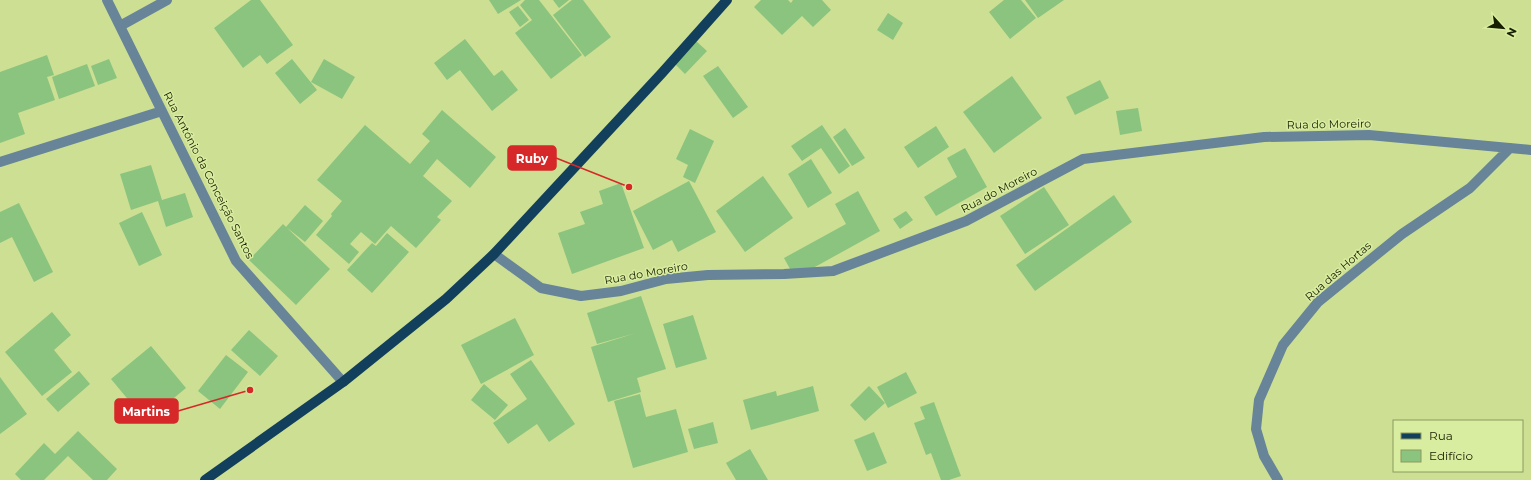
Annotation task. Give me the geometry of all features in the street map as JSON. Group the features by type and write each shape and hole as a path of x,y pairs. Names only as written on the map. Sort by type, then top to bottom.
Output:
{"main road":[{"path":"205,480 343,382 446,299 494,254 662,73 727,0"}],"street":[{"name":"Rua António da Conceição Santos","path":"107,0 236,261 343,382"},
{"path":"120,26 167,0"},
{"path":"0,162 162,111"},
{"name":"Rua do Moreiro","path":"494,254 541,288 581,296 621,291 666,280 694,277 834,271 966,221 1083,159 1264,137 1369,135 1531,150"},
{"name":"Rua das Hortas","path":"1278,480 1264,456 1256,428 1259,400 1283,345 1318,302 1402,234 1470,188 1510,148"}],"building":[{"path":"251,0 260,0 293,45 267,64 260,55 243,68 214,28"},
{"path":"489,0 521,0 498,14"},
{"path":"525,0 539,0 582,55 551,79 515,33 532,20 520,5"},
{"path":"553,0 569,0 559,8"},
{"path":"572,0 583,0 611,37 585,57 553,15"},
{"path":"761,0 788,0 791,3 793,0 822,0 831,10 813,27 802,16 782,35 754,7"},
{"path":"1004,0 1021,0 1036,18 1010,39 989,12"},
{"path":"1025,0 1064,0 1038,18"},
{"path":"518,6 529,20 520,27 509,12"},
{"path":"888,13 903,23 893,40 877,30"},
{"path":"465,39 494,76 502,70 518,90 492,111 460,70 447,80 434,63"},
{"path":"696,41 707,51 685,74 675,64"},
{"path":"47,55 54,75 47,77 55,100 18,113 25,134 0,143 0,72"},
{"path":"109,59 117,78 98,85 91,66"},
{"path":"292,59 317,90 300,104 275,73"},
{"path":"324,59 355,77 342,99 311,82"},
{"path":"87,64 95,86 59,99 52,77"},
{"path":"718,66 748,107 733,118 703,76"},
{"path":"1012,76 1042,118 994,153 963,112"},
{"path":"1100,80 1109,98 1075,115 1066,97"},
{"path":"1138,108 1142,131 1120,135 1116,111"},
{"path":"442,110 496,157 470,188 437,159 423,176 452,201 437,217 441,220 416,248 391,226 375,244 361,232 350,244 359,252 349,264 316,235 342,201 317,180 365,125 410,164 430,141 422,134"},
{"path":"822,125 850,166 839,174 821,148 802,161 791,146"},
{"path":"936,126 949,147 918,168 904,147"},
{"path":"845,128 865,158 852,166 833,137"},
{"path":"690,129 714,141 695,183 683,177 688,165 676,159"},
{"path":"965,148 987,187 936,216 924,197 957,177 947,158"},
{"path":"811,159 832,193 808,208 788,174"},
{"path":"151,165 162,200 185,193 193,217 166,227 158,201 131,210 120,174"},
{"path":"763,176 793,218 745,252 716,211"},
{"path":"689,181 716,232 678,252 672,240 653,250 633,211"},
{"path":"621,183 644,248 572,274 558,233 585,224 580,212 603,204 599,191"},
{"path":"1044,187 1069,225 1025,254 1000,216"},
{"path":"858,191 880,231 795,278 784,258 846,224 835,204"},
{"path":"1114,195 1132,222 1035,291 1016,265"},
{"path":"19,203 53,272 34,282 12,237 0,243 0,212"},
{"path":"305,205 323,221 305,242 286,227"},
{"path":"906,211 913,220 900,229 893,219"},
{"path":"142,212 162,255 139,266 119,223"},
{"path":"283,224 330,269 296,305 249,260"},
{"path":"387,233 409,252 372,293 347,270 372,243 376,246"},
{"path":"641,296 666,369 637,378 641,392 608,402 591,347 636,333 597,344 587,313"},
{"path":"52,312 71,335 54,350 72,372 42,396 5,352"},
{"path":"693,315 707,359 676,368 663,324"},
{"path":"515,318 534,355 481,384 461,345"},
{"path":"249,330 278,356 260,376 231,350"},
{"path":"151,346 186,388 146,421 111,379"},
{"path":"226,355 248,372 220,409 198,391"},
{"path":"531,360 575,424 549,442 537,424 508,444 493,423 527,399 510,374"},
{"path":"79,371 90,384 58,412 46,399"},
{"path":"906,372 917,393 888,408 877,387"},
{"path":"0,377 27,414 0,434"},
{"path":"484,384 508,405 495,420 471,400"},
{"path":"813,386 819,411 751,430 743,400 776,391 777,396"},
{"path":"869,386 885,403 865,421 850,405"},
{"path":"640,394 646,417 676,409 688,452 633,468 614,401"},
{"path":"934,402 961,476 949,480 941,480 931,453 926,455 914,423 925,419 920,407"},
{"path":"713,422 718,443 694,449 688,429"},
{"path":"78,431 117,469 107,480 93,480 68,456 44,480 21,480 15,474 44,443 55,454"},
{"path":"874,432 887,463 867,471 854,440"},
{"path":"750,449 768,480 736,480 726,463"}],"place":[{"name":"Ruby","path":"629,187"},
{"name":"Martins","path":"250,390"}]}
